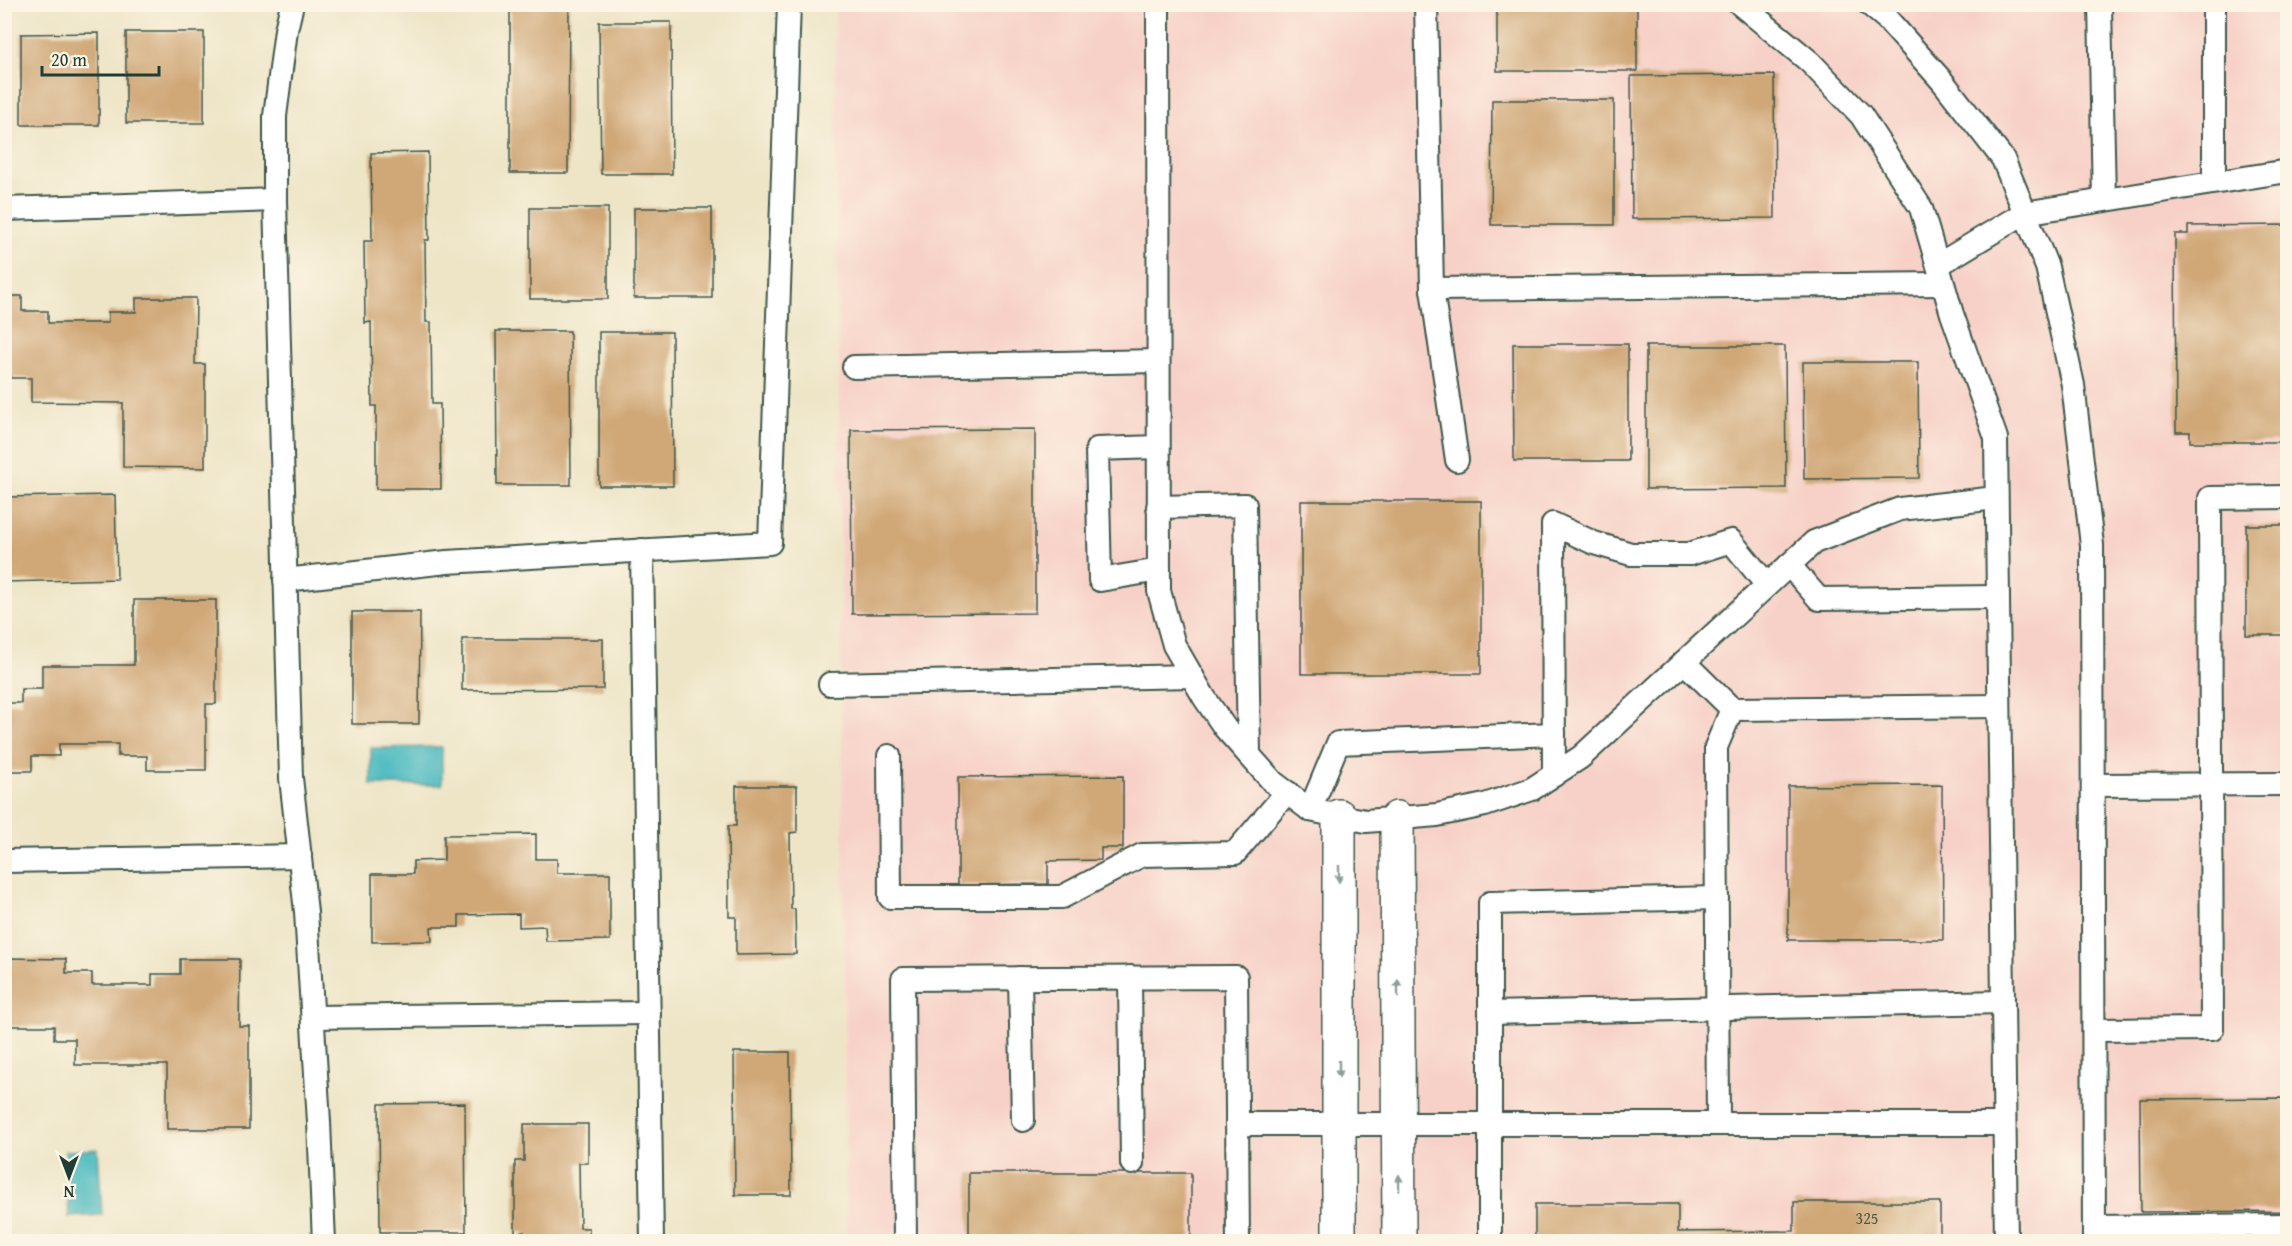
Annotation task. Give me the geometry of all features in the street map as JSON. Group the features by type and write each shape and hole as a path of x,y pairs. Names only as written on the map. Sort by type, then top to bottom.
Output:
{"street":[{"path":"1324,813 1339,1124 1340,1242"},
{"path":"1397,818 1399,1242"}],"lane":[{"path":"292,4 286,30 275,116 275,200 291,778 306,912 324,1242"},
{"path":"285,580 447,562 770,543 789,4"},
{"path":"1158,4 1159,591 1174,645 1204,697 1225,728 1273,782 1287,792 1324,813 1366,821 1437,815 1485,805 1532,789 1581,757 1814,542 1900,509 1996,498"},
{"path":"1426,4 1432,289 1457,460"},
{"path":"1740,4 1810,62 1861,115 1921,208 1940,274 1996,438 2006,1242"},
{"path":"1869,4 1887,19 1943,82 2003,159 2047,267 2073,385 2092,545 2094,1234 2288,1225"},
{"path":"2100,4 2104,200"},
{"path":"2214,4 2214,182"},
{"path":"1432,289 1940,274 2024,213 2288,171"},
{"path":"4,209 275,200"},
{"path":"854,367 1158,361"},
{"path":"1158,447 1097,449 1100,580 1159,570"},
{"path":"2094,1030 2212,1029 2210,498 2288,497"},
{"path":"1158,507 1245,506 1249,755"},
{"path":"1554,775 1553,524 1594,543 1630,554 1690,554 1731,541 1767,585"},
{"path":"642,550 652,1242"},
{"path":"1789,565 1819,599 1998,597"},
{"path":"1684,662 1732,709 1999,706"},
{"path":"830,684 1192,676"},
{"path":"1718,1124 1716,747 1732,709"},
{"path":"1324,813 1338,743 1554,734"},
{"path":"889,756 890,897 1062,897 1142,855 1235,853 1287,792"},
{"path":"2093,784 2288,784"},
{"path":"4,861 300,856"},
{"path":"1490,1242 1490,903 1717,898"},
{"path":"905,1242 903,980 1236,977 1238,1242"},
{"path":"1020,978 1023,1120"},
{"path":"1130,978 1132,1163"},
{"path":"1491,1013 2003,1002"},
{"path":"313,1017 649,1013"},
{"path":"1237,1124 2004,1124"}],"shaded area":[{"path":"835,5 2287,5 2287,1241 847,1241"}],"water":[{"path":"442,747 442,785 371,785 371,748"},
{"path":"98,1149 102,1215 69,1217 65,1151"}],"building":[{"path":"510,4 569,5 568,173 510,173"},
{"path":"1497,4 1637,4 1637,71 1497,71"},
{"path":"599,22 671,22 672,174 601,174"},
{"path":"126,32 204,32 204,123 126,123"},
{"path":"99,33 99,125 21,125 21,34"},
{"path":"1774,75 1775,218 1632,219 1631,76"},
{"path":"1492,100 1614,100 1614,225 1491,225"},
{"path":"428,152 429,240 425,240 426,322 431,322 432,404 440,404 441,489 376,489 376,406 372,406 371,322 365,323 364,241 372,241 371,153"},
{"path":"530,208 608,208 608,299 530,299"},
{"path":"634,208 712,208 712,298 634,298"},
{"path":"2288,225 2288,442 2190,442 2190,432 2176,432 2175,234 2188,234 2188,226"},
{"path":"4,296 22,296 22,311 48,311 48,323 108,323 108,312 136,312 136,298 196,298 195,364 205,364 205,468 123,467 123,403 31,402 31,378 10,378 10,364 4,364"},
{"path":"496,331 570,331 571,485 497,485"},
{"path":"599,332 672,332 673,486 599,486"},
{"path":"1513,344 1628,344 1628,461 1514,461"},
{"path":"1646,346 1785,346 1786,488 1646,489"},
{"path":"1803,362 1918,362 1919,478 1804,479"},
{"path":"1035,429 1035,613 852,614 851,430"},
{"path":"115,495 117,579 4,582 4,497"},
{"path":"1301,501 1481,501 1481,674 1301,674"},
{"path":"2246,525 2288,525 2288,635 2246,635"},
{"path":"134,600 216,600 216,704 206,704 206,770 147,770 147,756 118,756 118,744 59,744 59,756 32,756 32,771 4,771 4,703 21,703 21,689 42,689 42,665 134,665"},
{"path":"352,612 420,612 419,724 352,724"},
{"path":"462,639 603,639 603,689 462,690"},
{"path":"1123,776 1123,848 1101,848 1101,860 1048,861 1048,884 958,885 958,777"},
{"path":"1942,785 1943,940 1788,940 1788,786"},
{"path":"736,786 797,786 797,832 790,833 791,909 795,909 796,954 736,955 736,917 729,917 728,826 736,826"},
{"path":"536,834 536,859 557,859 557,873 610,873 610,940 546,941 545,926 519,927 519,914 459,915 459,927 431,927 432,941 372,942 372,874 413,874 413,861 444,860 444,835"},
{"path":"4,958 66,959 66,973 92,973 92,985 152,985 152,974 180,974 180,959 240,959 239,1026 249,1026 249,1129 167,1129 167,1065 75,1065 75,1039 54,1039 54,1026 4,1026"},
{"path":"734,1052 790,1052 791,1195 735,1195"},
{"path":"2288,1098 2288,1211 2141,1212 2140,1099"},
{"path":"465,1103 466,1232 380,1232 379,1104"},
{"path":"524,1124 588,1124 588,1163 579,1163 580,1228 589,1228 589,1242 524,1242 524,1232 515,1233 515,1161 524,1161"},
{"path":"969,1173 1191,1173 1191,1242 969,1242"},
{"path":"1794,1202 1940,1202 1940,1242 1535,1242 1535,1204 1678,1204 1678,1232 1794,1231"},
{"path":"158,1236 223,1236 223,1242 158,1242"}]}
